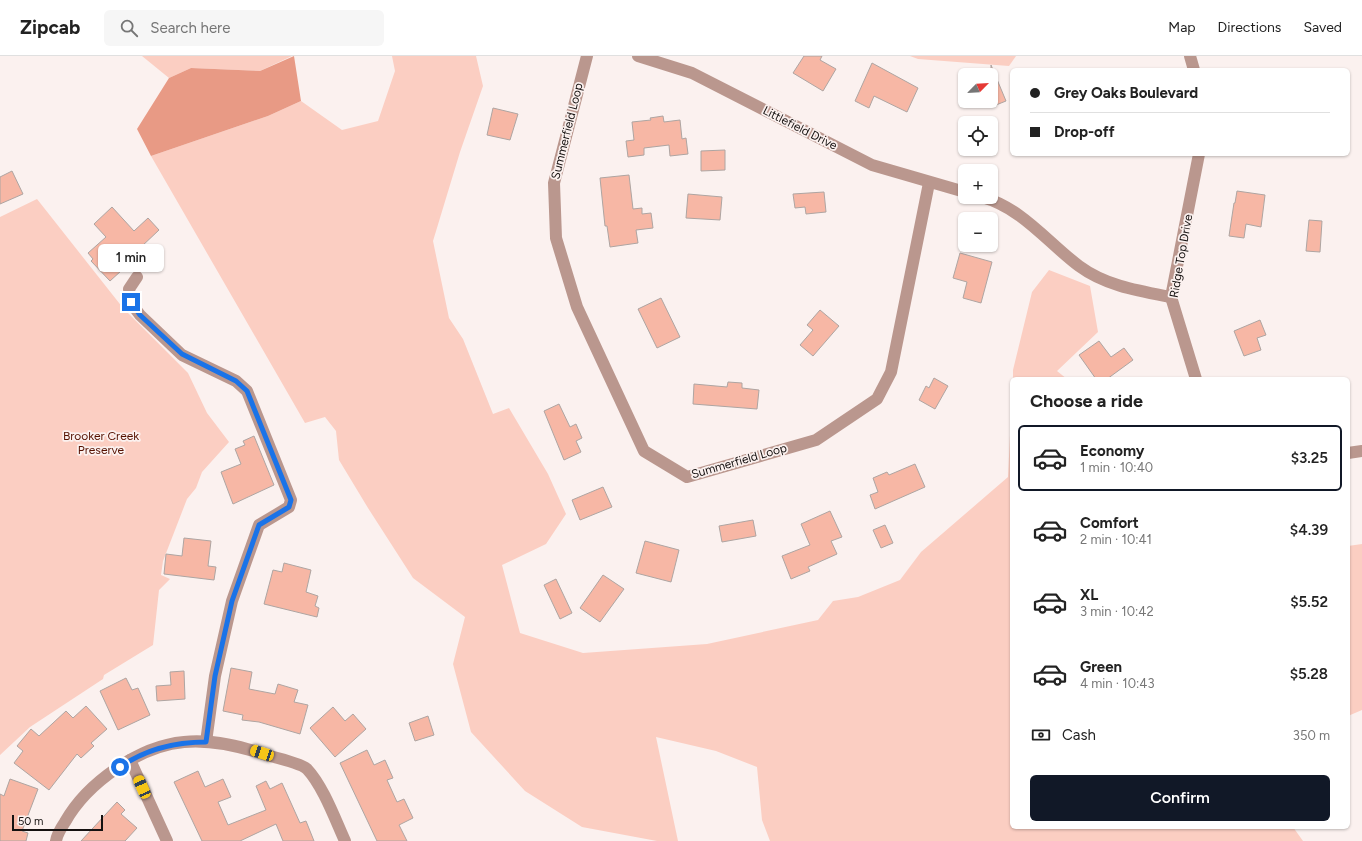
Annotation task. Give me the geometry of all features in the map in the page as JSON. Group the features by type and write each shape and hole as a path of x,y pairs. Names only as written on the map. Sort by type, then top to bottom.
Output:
{"street":[{"name":"Summerfield Loop","path":"587,56 554,183 556,238 577,307 644,451 687,477 816,440 877,399 891,372 929,183"},
{"name":"Littlefield Drive","path":"638,56 692,73 872,165 929,183 958,190"},
{"path":"1190,56 1193,68"},
{"name":"Ridge Top Drive","path":"1195,377 1171,298 1200,156"},
{"path":"998,203 1021,215 1080,266 1107,283 1171,298"},
{"path":"137,277 129,289 131,302 140,315 182,354 236,381 247,391 291,500 289,507 259,525 232,601 215,676 206,742"},
{"path":"1350,453 1362,451"},
{"path":"56,841 71,811 89,789 130,760 162,746 184,742 206,742 247,748 306,768 326,798 345,841"},
{"path":"130,760 167,841"}],"green space":[{"path":"142,56 292,56 260,71 191,68 169,78"},
{"path":"392,56 476,56 483,86 460,152 433,241 449,318 463,339 493,414 509,408 548,474 566,514 546,544 502,565 520,633 583,653 707,644 818,620 833,601 858,597 900,580 921,552 1008,477 1010,435 1010,829 1294,829 1303,841 770,841 762,820 757,767 716,751 656,737 678,841 657,841 582,827 525,791 471,732 453,664 465,617 413,578 339,460 336,431 325,417 305,423 151,156 268,116 301,101 342,130 378,121 395,71"},
{"path":"910,56 1016,56 1009,66 918,59"},
{"name":"Brooker Creek Preserve","path":"37,199 123,308 188,373 207,413 229,442 202,472 196,488 187,499 163,561 161,575 170,579 159,590 153,645 104,675 103,679 30,727 0,755 0,217"},
{"path":"1049,270 1090,286 1098,332 1057,371 1064,377 1013,377 1013,370 1032,292"},
{"path":"1362,544 1362,710 1350,715 1350,546"}],"shaded area":[{"path":"294,56 301,101 268,116 151,156 137,129 169,78 191,68 260,71"}],"building":[{"path":"804,56 822,56 820,60 836,69 823,91 793,73"},
{"path":"872,63 918,88 907,112 874,96 869,108 855,101"},
{"path":"998,82 1006,101 998,104"},
{"path":"493,108 518,114 510,140 487,135"},
{"path":"663,116 664,122 680,120 682,139 686,138 688,154 670,156 669,145 644,148 644,155 628,157 626,141 634,140 632,122 651,120 650,118"},
{"path":"725,150 725,170 701,171 701,151"},
{"path":"12,171 23,194 0,204 0,177"},
{"path":"629,175 633,209 642,208 642,214 651,213 653,228 636,230 638,243 610,247 607,226 605,226 600,178"},
{"path":"1237,191 1265,195 1261,227 1246,224 1244,238 1229,236"},
{"path":"824,192 826,212 806,214 805,207 795,208 793,194"},
{"path":"688,194 722,197 720,220 686,218"},
{"path":"112,207 134,231 148,218 159,230 141,247 149,256 139,266 133,260 110,281 91,261 93,259 88,253 106,237 94,224"},
{"path":"1309,220 1322,221 1320,252 1306,251"},
{"path":"960,253 992,262 981,303 963,298 967,282 953,278"},
{"path":"661,298 680,337 657,348 638,309"},
{"path":"820,310 839,326 813,356 800,345 813,330 807,325"},
{"path":"1260,320 1266,335 1257,338 1261,350 1244,356 1234,331"},
{"path":"1099,341 1111,357 1124,348 1133,360 1110,377 1095,377 1079,355"},
{"path":"934,378 948,386 935,409 919,400 926,386 929,388"},
{"path":"728,382 742,383 742,388 759,390 757,409 693,404 694,384 727,387"},
{"path":"559,404 570,427 576,424 582,438 576,441 581,452 564,460 544,411"},
{"path":"254,436 274,485 233,504 221,472 241,464 235,449 245,445 243,441"},
{"path":"915,464 925,487 875,509 870,495 878,492 873,478 887,472 889,475"},
{"path":"603,487 612,507 580,520 572,500"},
{"path":"830,511 842,537 831,541 837,554 808,567 810,571 791,579 782,556 810,545 801,524"},
{"path":"753,520 756,536 722,542 719,526"},
{"path":"885,525 893,543 881,548 873,530"},
{"path":"184,538 211,541 208,566 216,567 214,580 164,574 166,554 182,556"},
{"path":"645,541 679,550 671,582 636,573"},
{"path":"284,563 311,570 306,592 318,596 315,606 319,608 317,617 264,604 273,570 282,572"},
{"path":"603,575 624,589 600,622 580,608"},
{"path":"556,579 572,613 560,619 544,585"},
{"path":"231,668 252,672 249,689 275,694 278,684 298,690 294,702 308,705 300,734 259,722 242,720 243,715 223,711"},
{"path":"184,671 185,699 157,701 156,686 171,685 170,672"},
{"path":"126,678 132,690 138,688 150,715 118,730 100,691"},
{"path":"86,706 107,729 91,743 94,746 81,758 77,754 49,790 14,763 23,751 17,746 31,729 39,736 66,711 73,718"},
{"path":"333,707 345,721 353,714 366,729 335,757 310,728"},
{"path":"428,716 434,735 415,741 409,723"},
{"path":"367,750 374,765 385,760 393,778 387,780 397,802 404,799 413,818 399,825 407,841 377,841 340,763"},
{"path":"198,771 205,787 223,779 231,797 218,802 228,825 266,810 256,786 266,781 270,789 282,783 300,823 306,821 314,841 283,841 276,824 240,841 202,841 174,782"},
{"path":"10,779 38,789 22,831 28,833 26,841 0,841 0,794 4,796"},
{"path":"117,802 125,810 121,814 137,828 125,841 81,841"}],"route":[{"path":"120,767 130,760 162,746 184,742 206,742 215,676 232,601 259,525 274,514 289,507 291,500 273,459 247,391 236,381 182,354 140,315 131,302"}]}
